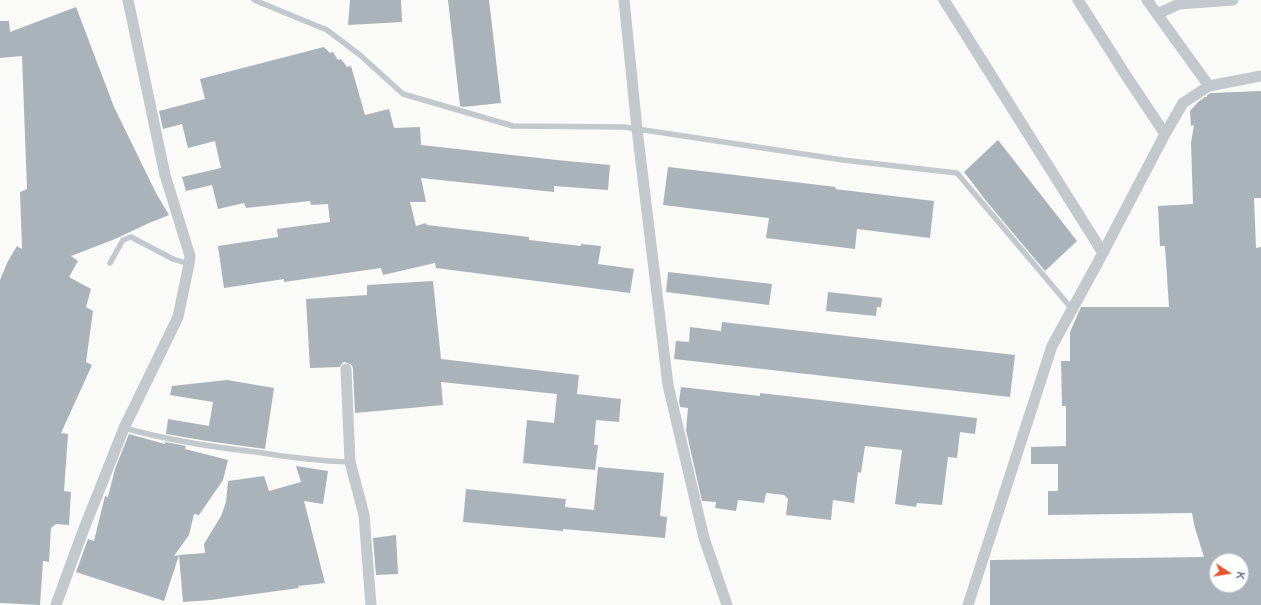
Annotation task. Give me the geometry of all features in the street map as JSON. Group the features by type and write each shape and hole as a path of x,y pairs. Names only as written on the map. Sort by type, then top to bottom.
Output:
{"street":[{"path":"56,605 83,531 124,428 178,317 190,256 165,175 128,0"},
{"path":"624,0 637,129 668,385 704,538 727,605"},
{"path":"944,0 1103,254"},
{"path":"1078,0 1165,134"},
{"path":"1147,0 1209,86"},
{"path":"1157,14 1179,4 1233,0"},
{"path":"968,605 1052,346 1103,254 1165,134 1183,103 1209,86 1261,76"},
{"path":"346,369 350,462 364,515 372,605"}],"lane":[{"path":"254,0 327,30 360,55 403,94 513,126 624,127 843,160 957,174 1072,309"},
{"path":"110,263 123,240 131,237 173,259 189,264"},
{"path":"124,428 155,436 208,446 323,461 350,462"}],"building":[{"path":"350,0 401,0 402,22 348,25"},
{"path":"448,0 489,0 501,103 463,107 460,106"},
{"path":"76,7 114,107 156,193 169,215 115,239 71,256 78,261 69,277 91,289 86,307 93,311 86,362 92,365 61,433 68,434 64,491 71,492 69,525 56,524 51,528 49,562 43,561 40,605 0,603 0,280 8,261 17,246 22,249 20,192 27,189 22,56 0,58 0,21 9,21 10,32"},
{"path":"324,47 330,53 333,52 338,60 341,59 347,67 351,66 365,115 389,109 394,128 420,127 421,145 610,165 608,190 554,186 554,192 421,178 426,202 410,202 416,226 426,223 427,225 529,237 529,240 581,246 581,244 601,246 598,264 634,269 630,293 436,268 435,263 383,275 381,268 284,282 284,279 224,288 218,246 278,237 277,229 330,222 328,204 311,205 310,201 246,208 244,203 218,209 212,185 186,191 182,177 221,168 215,141 188,148 182,124 163,129 159,111 205,99 200,79"},
{"path":"1261,91 1261,198 1254,198 1256,248 1261,247 1261,605 990,605 990,560 1204,557 1192,513 1048,515 1048,491 1058,491 1058,464 1031,464 1031,447 1066,446 1066,406 1062,406 1061,361 1070,361 1070,332 1081,307 1169,307 1165,246 1160,246 1158,206 1193,204 1191,143 1194,125 1191,126 1190,111 1198,102 1207,97 1207,95 1211,93"},
{"path":"998,140 1077,241 1045,271 964,172"},
{"path":"668,167 836,187 835,189 934,201 930,238 857,229 855,249 766,238 769,218 663,205"},
{"path":"668,272 772,284 769,305 666,292"},
{"path":"433,281 441,359 579,375 577,394 621,399 619,422 596,420 594,445 598,445 595,470 523,463 527,420 554,423 557,394 441,382 443,405 355,413 352,365 345,362 342,363 340,367 310,368 306,299 367,295 367,285"},
{"path":"828,292 882,298 881,307 877,307 876,316 826,311"},
{"path":"722,322 1015,355 1010,397 674,359 676,341 689,342 690,327 721,331"},
{"path":"227,380 274,388 265,449 166,434 168,419 209,426 213,402 170,395 172,386"},
{"path":"681,387 760,396 760,393 977,418 975,434 960,432 957,458 948,457 942,505 917,503 916,507 895,504 902,450 865,446 861,473 858,472 854,503 833,500 831,520 786,515 788,499 784,495 766,493 764,503 738,500 736,511 715,508 716,502 702,501 686,430 688,408 680,407 679,401"},
{"path":"129,434 165,444 165,442 186,446 185,449 228,460 223,480 199,515 194,514 189,535 174,556 179,555 164,601 76,572 88,539 94,541 105,496 108,497 115,469"},
{"path":"296,466 328,471 323,504 304,501 325,583 211,600 183,602 179,555 205,553 204,544 221,516 226,502 228,481 264,476 269,491 301,482"},
{"path":"598,467 664,473 660,516 667,517 665,538 463,522 466,489 566,499 565,507 594,510"},
{"path":"396,535 398,574 376,575 373,538"}]}
